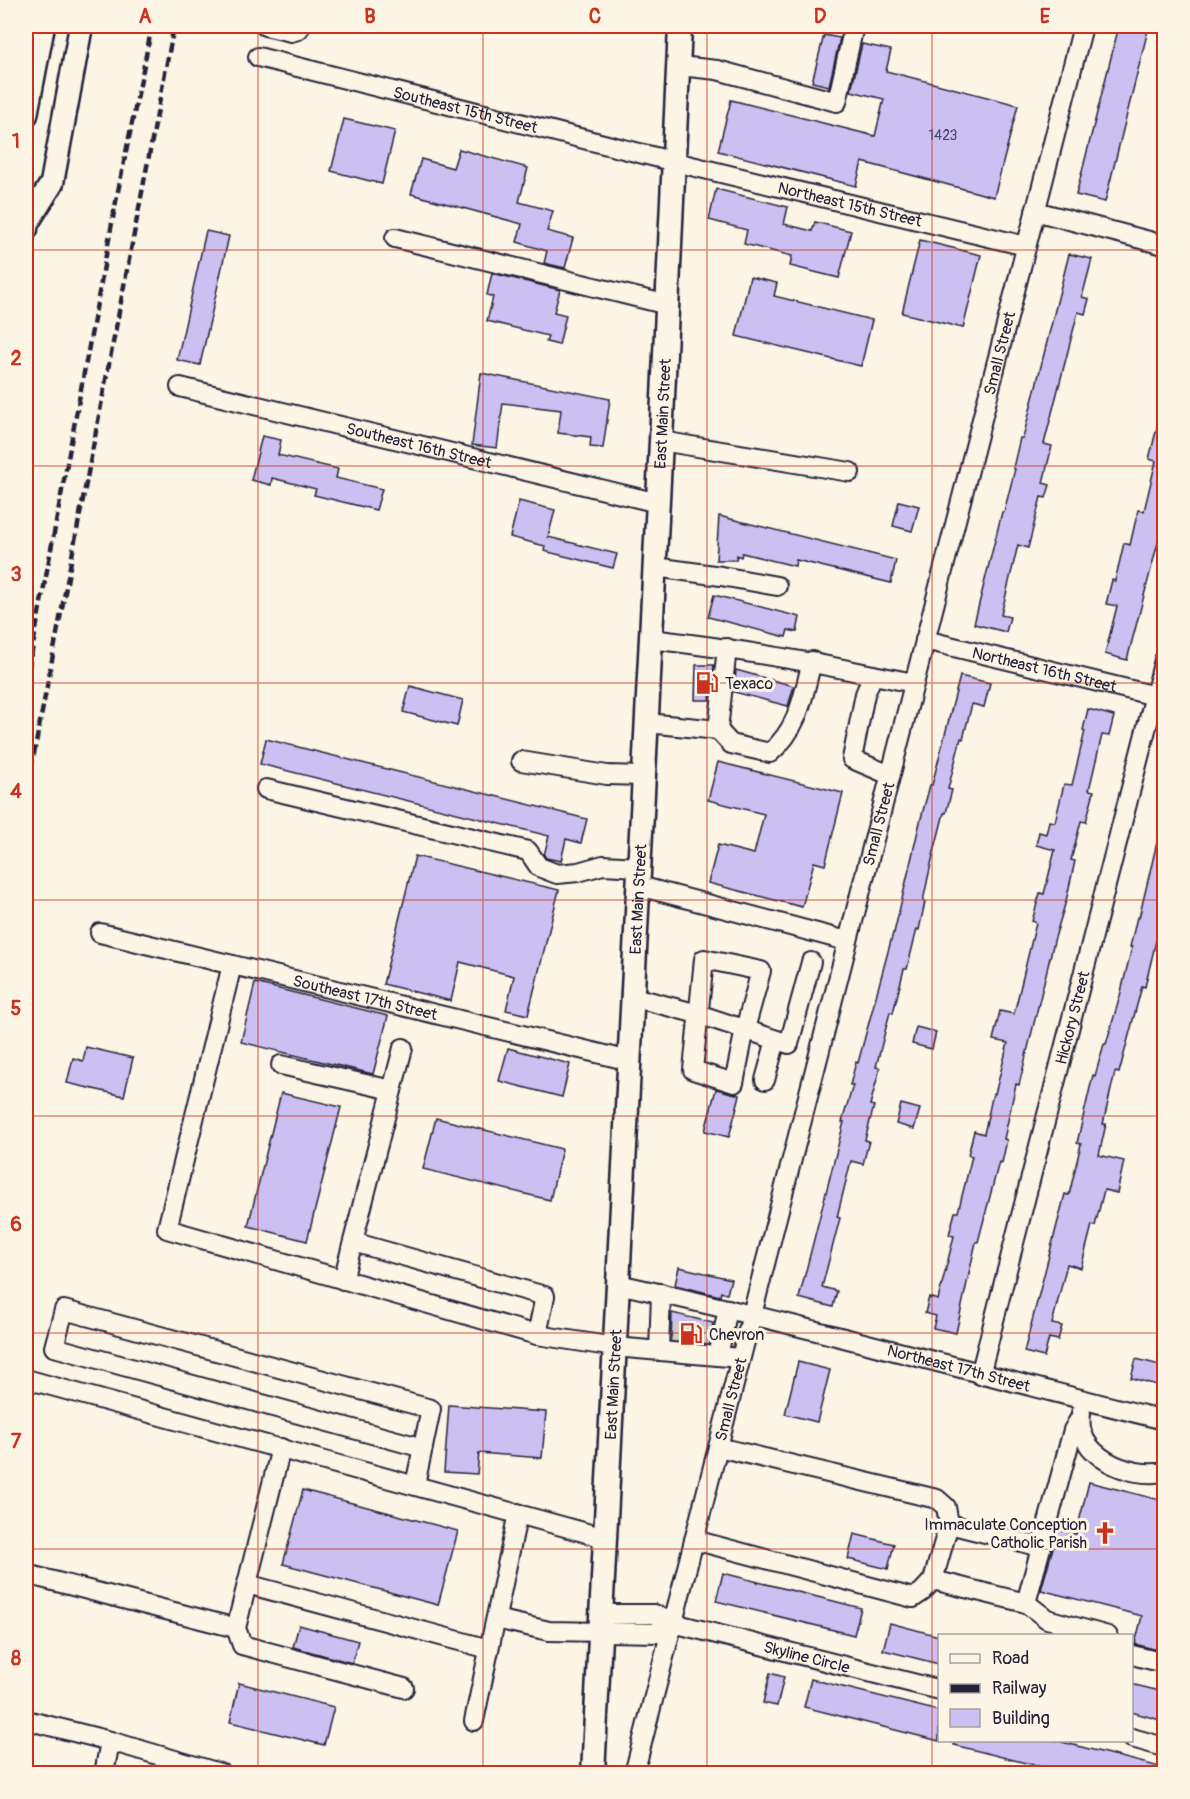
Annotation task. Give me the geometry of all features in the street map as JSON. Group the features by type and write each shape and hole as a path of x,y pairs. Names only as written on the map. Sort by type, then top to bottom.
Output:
{"main road":[{"path":"26,115 43,26"},
{"path":"26,224 52,183 81,26"},
{"name":"East Main Street","path":"593,1773 655,567 680,26"}],"street":[{"path":"265,26 291,32 298,30 301,26"},
{"path":"679,66 717,70 837,102 854,26"},
{"name":"Small Street","path":"634,1773 1083,26"},
{"name":"Southeast 15th Street","path":"258,57 675,162"},
{"name":"Northeast 15th Street","path":"675,162 1026,246"},
{"path":"1035,211 1164,245"},
{"path":"395,238 668,305"},
{"name":"Southeast 16th Street","path":"180,387 658,503"},
{"path":"661,441 850,472"},
{"path":"655,567 777,586"},
{"path":"651,639 727,648 812,662 914,683"},
{"name":"Northeast 16th Street","path":"925,640 1160,697"},
{"path":"718,730 727,648"},
{"name":"Hickory Street","path":"980,1375 1160,697 1164,660"},
{"path":"647,723 718,730 731,744 770,753 783,741 797,718 812,662"},
{"path":"873,675 865,694 852,759 890,775"},
{"path":"520,761 607,775 644,776"},
{"path":"266,789 528,851 539,867 557,874 603,866 848,941"},
{"name":"Southeast 17th Street","path":"100,933 630,1061"},
{"path":"704,959 761,972 745,1029 734,1083 693,1070 698,1014 704,959"},
{"path":"633,997 698,1014 789,1044 811,962"},
{"path":"232,965 167,1229 537,1335 658,1351 679,1348 699,1349 718,1356 740,1358"},
{"path":"765,1080 776,1040"},
{"path":"343,1280 403,1048"},
{"path":"281,1065 392,1090"},
{"path":"353,1242 545,1296 537,1335"},
{"name":"Northeast 17th Street","path":"618,1284 662,1293 685,1308 706,1312 728,1309 752,1314 980,1375 1082,1409 1164,1420"},
{"path":"658,1351 662,1293"},
{"path":"718,1356 728,1309"},
{"path":"415,1485 423,1449 431,1409 63,1310 54,1347 423,1449"},
{"path":"26,1379 604,1538"},
{"path":"1082,1409 1084,1437 1100,1457 1113,1466 1130,1471 1152,1474 1164,1472"},
{"path":"1026,1603 1073,1430 1082,1409"},
{"path":"694,1540 913,1598 933,1580 949,1524 946,1508 937,1499 718,1446"},
{"path":"281,1448 236,1628 242,1646 404,1688"},
{"path":"474,1721 518,1513"},
{"path":"949,1524 1041,1547"},
{"path":"26,1574 236,1628"},
{"path":"933,1580 1026,1603 1047,1619 1104,1634"},
{"path":"247,1584 489,1649"},
{"path":"496,1618 549,1631 600,1622 660,1633 673,1623"},
{"name":"Skyline Circle","path":"673,1623 938,1690"},
{"path":"1133,1655 1164,1663"},
{"path":"26,1720 223,1773"},
{"path":"1133,1739 1164,1747"},
{"path":"104,1773 110,1741"}],"building":[{"path":"1119,26 1149,26 1105,202 1076,195"},
{"path":"824,35 840,38 829,86 812,82"},
{"path":"862,44 891,50 886,71 1018,105 994,197 862,162 856,186 718,151 731,100 875,136 884,99 851,91"},
{"path":"344,119 395,131 382,184 331,171"},
{"path":"459,149 528,168 519,202 553,211 547,231 573,238 565,268 544,263 547,251 517,242 522,224 411,194 421,159 453,168"},
{"path":"716,189 788,207 784,224 812,231 815,222 851,231 839,278 790,266 792,256 744,244 747,230 709,220"},
{"path":"206,231 229,236 200,365 177,360"},
{"path":"920,240 981,255 963,328 902,313"},
{"path":"1069,254 1092,259 1082,297 1089,299 1085,314 1078,312 1044,444 1052,446 1043,483 1050,485 1046,498 1041,497 1028,548 1018,545 1001,615 1010,617 1006,632 974,624"},
{"path":"492,273 560,290 554,312 566,315 559,345 546,342 548,336 487,321 493,297 487,295"},
{"path":"750,277 777,283 774,296 872,320 861,366 736,336"},
{"path":"481,373 610,399 603,448 590,447 591,437 558,433 561,410 503,403 497,448 472,445"},
{"path":"1160,416 1164,417 1164,520 1127,660 1105,654 1117,606 1106,604 1112,580 1115,581 1124,543 1130,545 1138,510 1144,511 1156,461 1149,459"},
{"path":"262,436 281,440 278,455 338,469 336,478 382,489 376,510 314,495 316,489 272,478 271,485 251,480"},
{"path":"519,501 555,510 548,537 617,554 613,568 544,551 545,546 510,537"},
{"path":"899,501 919,506 912,531 893,526"},
{"path":"719,516 896,560 891,583 796,560 795,566 742,553 741,557 737,555 736,560 716,560"},
{"path":"714,595 800,617 797,632 788,630 786,637 708,617"},
{"name":"Texaco","path":"696,665 714,665 710,700 695,700"},
{"path":"736,670 794,686 788,706 734,692"},
{"path":"960,676 990,683 984,707 972,704 963,739 961,738 948,789 952,790 931,864 919,930 917,929 907,969 904,969 893,1013 890,1012 876,1067 880,1068 870,1105 874,1106 865,1140 869,1141 863,1164 851,1161 837,1217 840,1218 822,1287 837,1291 833,1307 799,1298 853,1085 850,1085 894,933 920,822"},
{"path":"410,686 463,700 457,726 403,712"},
{"path":"1088,709 1114,716 1109,736 1102,735 1089,790 1094,791 1086,822 1081,821 1071,860 1075,861 1066,901 1019,1085 1016,1084 1004,1139 1007,1140 1002,1163 999,1162 978,1242 976,1242 956,1333 933,1328 936,1316 925,1313 929,1297 938,1300 954,1236 949,1235 955,1212 958,1212 972,1156 968,1155 974,1131 984,1134 1008,1043 993,1040 1000,1011 1014,1014 1036,923 1032,921 1040,893 1044,894 1055,850 1036,845 1039,832 1046,834 1049,821 1055,822 1064,784 1072,785"},
{"path":"266,739 587,819 581,843 566,839 561,861 546,858 544,855 549,836 260,764"},
{"path":"718,762 843,793 825,865 814,862 802,907 708,883 718,845 754,854 764,814 708,800"},
{"path":"1159,834 1164,835 1164,907 1145,987 1142,986 1119,1073 1115,1072 1103,1124 1106,1124 1099,1155 1124,1161 1117,1193 1104,1190 1081,1268 1067,1264 1052,1324 1062,1326 1058,1340 1049,1338 1044,1357 1024,1352 1065,1194 1069,1195 1081,1144 1077,1143 1093,1075 1095,1076 1104,1044 1106,1044 1120,996 1137,917 1139,918"},
{"path":"415,856 559,890 528,1015 506,1010 514,976 460,962 451,1001 383,984"},
{"path":"255,983 388,1016 373,1074 241,1042"},
{"path":"916,1027 936,1032 932,1049 912,1044"},
{"path":"86,1047 133,1058 124,1096 67,1083 73,1058 83,1061"},
{"path":"508,1048 570,1064 562,1097 499,1081"},
{"path":"716,1089 740,1095 729,1137 705,1131"},
{"path":"281,1093 341,1107 307,1241 248,1226"},
{"path":"901,1104 920,1109 914,1129 896,1124"},
{"path":"436,1118 562,1149 550,1200 423,1169"},
{"path":"679,1267 731,1279 727,1294 721,1292 720,1296 675,1285"},
{"name":"Chevron","path":"672,1313 713,1323 709,1343 671,1341"},
{"path":"1136,1359 1164,1366 1164,1387 1131,1378"},
{"path":"798,1362 830,1370 817,1422 785,1414"},
{"path":"449,1405 546,1412 542,1458 479,1453 477,1474 444,1472"},
{"path":"1089,1482 1164,1501 1164,1652 1135,1644 1142,1616 1041,1590 1058,1530 1076,1534"},
{"path":"303,1490 458,1531 438,1605 283,1564"},
{"path":"854,1534 894,1544 888,1569 848,1559"},
{"path":"723,1573 861,1608 854,1635 716,1601"},
{"path":"890,1623 938,1636 938,1664 883,1650"},
{"path":"299,1625 358,1641 352,1663 293,1647"},
{"path":"770,1673 784,1677 777,1706 763,1703"},
{"path":"811,1679 938,1711 938,1741 804,1707"},
{"path":"239,1683 334,1707 324,1745 230,1722"},
{"path":"1133,1684 1164,1692 1164,1721 1133,1713"},
{"path":"955,1742 1062,1742 1164,1768 1164,1773 1066,1773 954,1745"}],"tunnel":[{"path":"680,1343 684,1316"},
{"path":"700,1343 704,1321"}],"railway":[{"path":"26,683 118,191 152,26"},
{"path":"26,795 174,26"}],"place":[{"name":"Texaco","path":"707,683"},
{"name":"Chevron","path":"691,1334"},
{"name":"Immaculate Conception Catholic Parish","path":"1105,1533"}]}
